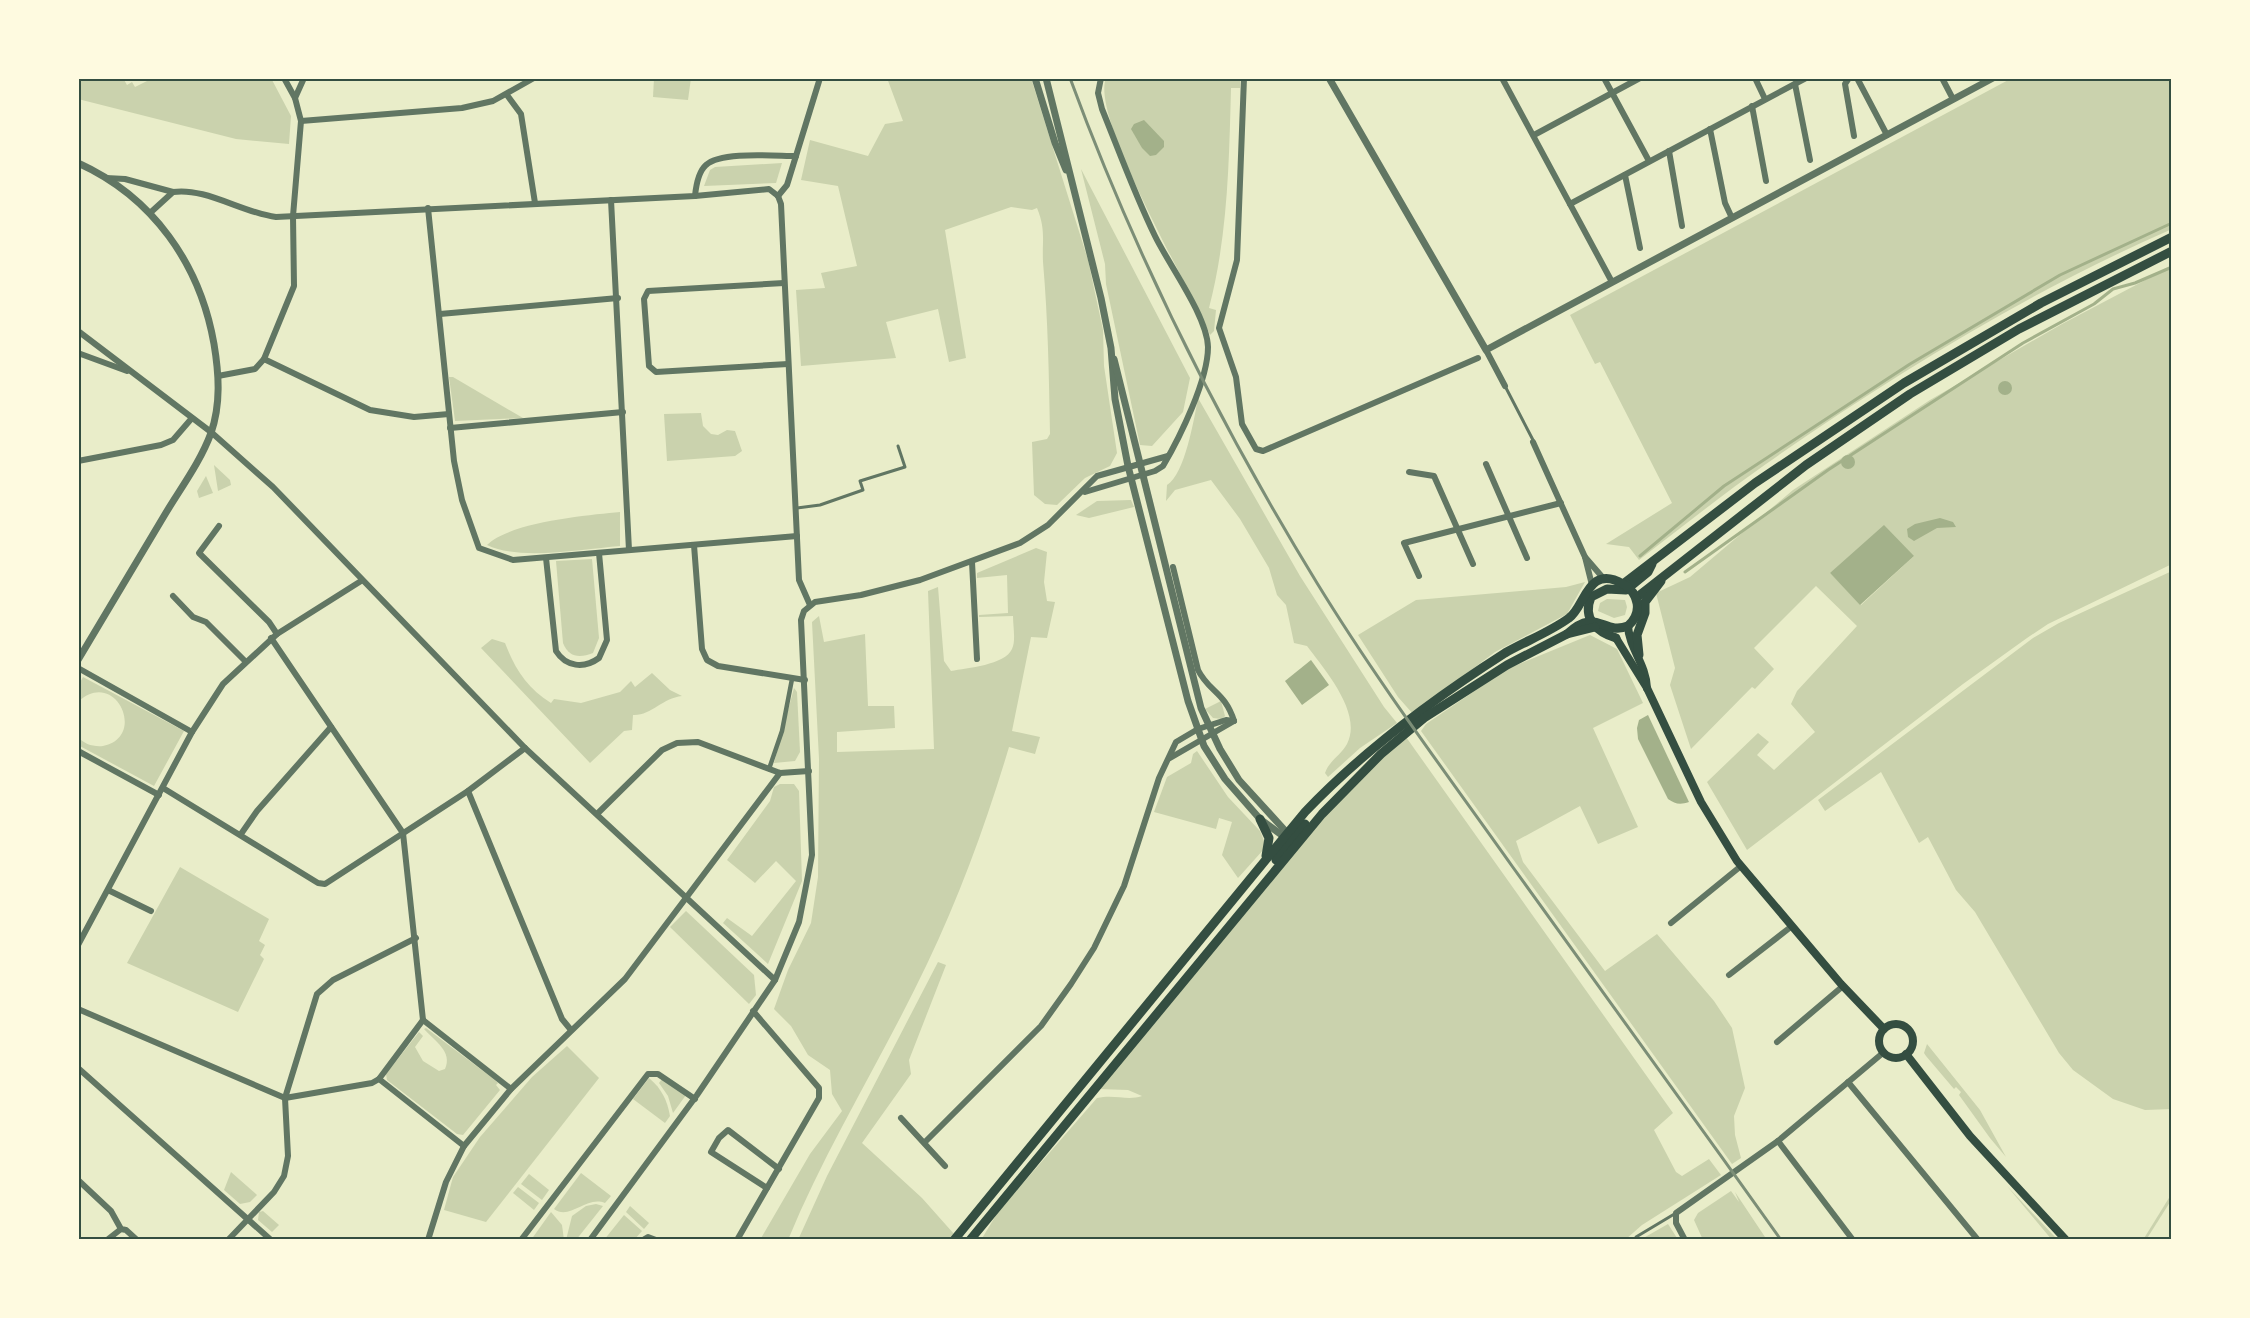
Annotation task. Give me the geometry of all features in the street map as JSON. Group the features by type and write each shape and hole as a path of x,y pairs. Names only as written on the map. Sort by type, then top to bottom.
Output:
{"main road":[{"path":"1594,589 1622,590 1645,567 1652,564 1755,483 1904,383 2014,318 2172,237"},
{"path":"1636,598 1806,465 1920,388 2028,324 2172,251"},
{"path":"1647,688 1637,635 1645,613 1646,602 1664,577"},
{"path":"954,1240 1265,862 1336,780 1391,733 1507,653 1569,619 1581,599 1607,580 1626,586 1636,598 1637,613 1628,626 1631,640 1640,655"},
{"path":"1594,589 1588,609 1593,624 1616,638 1647,688 1701,802 1742,866 1843,986 1884,1029"},
{"path":"970,1240 1334,800 1395,742 1424,718 1507,664 1567,634 1593,624 1613,628 1628,626"},
{"path":"1244,907 1251,892 1288,837 1320,808 1334,800"},
{"path":"1260,819 1270,840 1265,862"},
{"path":"1897,1024 1909,1030 1913,1043 1906,1054 1894,1058 1884,1052 1880,1043 1884,1029 1897,1024"},
{"path":"1906,1054 1970,1136 2066,1240"}],"street":[{"path":"218,376 255,369 264,359 294,286 293,216 301,121 295,98 284,78"},
{"path":"295,98 304,78"},
{"path":"301,121 440,112 493,101 534,78"},
{"path":"778,196 787,185 820,78"},
{"path":"1035,78 1055,143 1071,184"},
{"path":"1047,78 1192,678 1208,726 1229,764 1251,795 1288,837"},
{"path":"1083,493 1161,468 1204,370 1207,337 1201,320 1155,237 1138,199 1100,104 1098,93 1101,78"},
{"path":"1244,78 1237,260 1219,328 1236,377 1242,424 1256,449 1260,451 1273,446 1478,358"},
{"path":"1329,78 1505,386"},
{"path":"1502,78 1612,282"},
{"path":"1604,78 1649,161"},
{"path":"1534,135 1640,78"},
{"path":"1755,78 1765,99"},
{"path":"1570,204 1806,78"},
{"path":"1849,78 1845,84 1854,136"},
{"path":"1857,78 1887,135"},
{"path":"1942,78 1953,99"},
{"path":"1486,350 1993,78"},
{"path":"1796,84 1810,160"},
{"path":"507,95 521,114 535,203"},
{"path":"1752,106 1766,181"},
{"path":"1710,129 1725,203 1732,218"},
{"path":"1669,151 1682,226"},
{"path":"695,196 696,185 706,165 722,158 796,156"},
{"path":"78,163 106,178 150,213 177,246 200,289 210,323 218,376 217,410 200,458 78,660"},
{"path":"1625,175 1640,248"},
{"path":"106,178 125,179 173,192 196,192 256,215 293,216 695,196 769,189 778,196 781,204 800,585 810,605"},
{"path":"150,213 173,192"},
{"path":"611,200 618,298 629,550"},
{"path":"428,208 450,428 462,500 479,548 513,560 797,536"},
{"path":"784,283 648,291 644,299 649,366 656,372 788,364"},
{"path":"440,314 618,298"},
{"path":"78,331 211,432 273,488 525,748 774,980"},
{"path":"1111,348 1114,399 1128,466 1184,689 1201,739 1225,779 1260,819 1288,837"},
{"path":"78,353 133,374"},
{"path":"264,359 370,410 414,417 449,414"},
{"path":"450,428 623,412"},
{"path":"78,461 161,445 173,440 192,418"},
{"path":"1533,442 1585,557 1594,589"},
{"path":"590,1240 695,1099 774,980 800,922 812,855 801,620 810,605 818,601 904,585 972,562 1037,533 1083,493 1097,476 1168,456"},
{"path":"1486,465 1527,558"},
{"path":"1409,472 1434,476 1473,564"},
{"path":"1419,576 1404,543 1561,503"},
{"path":"78,1009 285,1098 372,1083 379,1079 423,1020 403,833 331,727 274,636 269,622 199,553 219,526"},
{"path":"694,545 702,649 707,660 718,666 805,680"},
{"path":"546,558 556,651 561,659 571,664 585,665 599,658 607,640 599,553"},
{"path":"1585,557 1607,580"},
{"path":"972,562 977,659"},
{"path":"1173,567 1198,670 1203,680 1225,699 1234,721"},
{"path":"78,945 192,732 223,684 274,636 361,581"},
{"path":"173,596 193,617 206,622 246,660"},
{"path":"78,668 192,732"},
{"path":"769,769 782,731 792,679"},
{"path":"925,1142 1041,1026 1071,984 1099,938 1124,886 1159,778 1176,742 1198,729 1234,721"},
{"path":"1170,758 1234,721"},
{"path":"241,834 257,811 331,727"},
{"path":"597,814 662,750 677,743 698,742 780,773 809,771"},
{"path":"163,788 318,883 325,884 468,791 525,748"},
{"path":"78,751 159,795"},
{"path":"428,1240 446,1182 464,1146 512,1089 625,979 780,773"},
{"path":"468,791 562,1019 571,1030"},
{"path":"1671,923 1742,866"},
{"path":"108,890 151,911"},
{"path":"1729,975 1792,927"},
{"path":"228,1240 246,1218 274,1192 284,1176 288,1156 285,1098 317,994 333,980 416,938"},
{"path":"1777,1042 1843,986"},
{"path":"737,1240 819,1098 819,1088 753,1011"},
{"path":"423,1020 512,1089"},
{"path":"1685,1240 1676,1223 1676,1213 1778,1141 1884,1052"},
{"path":"78,1068 271,1240"},
{"path":"521,1240 648,1074 658,1074 695,1099"},
{"path":"379,1079 464,1146"},
{"path":"1848,1082 1978,1240"},
{"path":"901,1118 945,1166"},
{"path":"767,1188 711,1152 719,1138 728,1130 778,1169"},
{"path":"1778,1141 1854,1240"},
{"path":"78,1179 111,1211 121,1229 126,1230 137,1240"},
{"path":"107,1240 121,1229"},
{"path":"643,1240 648,1237 656,1240"}],"lane":[{"path":"1505,386 1533,442"},
{"path":"795,508 820,505 862,490 860,481 905,467 898,446"},
{"path":"1636,1237 1676,1213"}],"shaded area":[{"path":"78,78 123,78 127,85 132,82 135,87 153,78 271,78 291,116 289,144 236,139 78,99"},
{"path":"654,78 691,78 688,100 653,97"},
{"path":"887,78 1031,78 1088,260 1103,330 1104,366 1117,453 1110,466 1085,478 1057,505 1045,504 1034,495 1032,442 1047,439 1050,434 1043,235 1037,208 1032,210 1011,207 945,230 966,358 949,362 938,309 886,322 896,358 801,366 796,290 825,288 821,273 857,266 838,186 801,180 810,140 868,156 885,124 903,121"},
{"path":"1106,78 1240,78 1240,88 1231,88 1224,226 1209,308 1216,310 1214,331 1210,335 1127,165 1105,99"},
{"path":"2012,78 2172,78 2172,229 2118,253 2014,307 1863,398 1766,464 1639,560 1629,547 1606,544 1672,503 1600,362 1595,364 1570,315"},
{"path":"1144,120 1164,141 1164,147 1156,155 1150,156 1142,148 1131,129 1134,124"},
{"path":"782,163 776,183 704,186 710,170 715,167"},
{"path":"1081,169 1190,378 1183,412 1152,446 1140,445 1106,284 1105,264"},
{"path":"2172,266 2172,438 2169,443 2172,450 2172,564 2048,624 2027,638 1963,684 1747,850 1707,782 1758,733 1769,742 1757,755 1774,770 1815,732 1791,704 1797,691 1857,626 1816,586 1754,648 1774,669 1755,689 1752,687 1691,749 1670,685 1675,668 1656,593 1690,577 1793,490 1930,400 2062,324","holes":["1914,556 1861,605 1830,573"]},
{"path":"449,377 453,377 523,418 455,421"},
{"path":"2005,381 2010,383 2012,388 2010,393 2005,395 2000,393 1998,388 2000,383"},
{"path":"1198,398 1300,576 1384,707 1397,723 1360,748 1328,777 1325,773 1327,769 1347,744 1351,732 1350,719 1346,705 1323,667 1307,646 1294,643 1286,605 1277,595 1269,568 1240,519 1211,480 1175,490 1166,501 1167,485 1179,470 1184,458"},
{"path":"701,413 703,426 711,434 718,435 727,430 735,431 742,451 735,456 667,461 664,414"},
{"path":"1848,455 1853,457 1855,462 1853,467 1848,469 1843,467 1841,462 1843,457"},
{"path":"214,465 230,480 231,485 218,491"},
{"path":"206,476 213,493 199,498 197,491"},
{"path":"1131,500 1134,507 1089,518 1076,515 1097,501"},
{"path":"620,512 620,546 534,553 500,550 487,545 498,537 531,525"},
{"path":"1940,518 1953,522 1956,527 1937,528 1914,541 1908,537 1907,529 1915,524"},
{"path":"1884,525 1914,556 1860,605 1830,573"},
{"path":"1036,548 1047,552 1044,582 1047,601 1055,602 1047,638 1031,637 1012,731 1040,737 1035,754 1009,747 962,885 910,999 820,1170 788,1240 760,1240 810,1154 842,1111 832,1094 830,1070 808,1055 791,1026 774,1009 788,970 811,923 818,877 819,759 812,622 819,616 824,642 865,634 868,706 894,706 895,728 837,732 837,752 934,749 928,591 938,587 944,661 951,671 1002,659 1013,646 1013,616 979,617 979,615 1008,613 1007,575 977,578 977,573"},
{"path":"592,559 599,638 593,653 584,656 575,655 568,652 563,643 556,561"},
{"path":"2172,571 2172,1109 2145,1110 2113,1099 2073,1070 2059,1053 1975,912 1956,890 1928,837 1919,843 1881,772 1825,811 1818,800 2033,638 2059,623"},
{"path":"1585,582 1567,614 1495,652 1413,714 1398,697 1358,635 1416,600 1566,587"},
{"path":"1607,599 1625,600 1627,607 1625,615 1614,618 1598,611 1600,603"},
{"path":"1590,635 1617,649 1643,703 1593,728 1638,827 1598,844 1580,806 1516,841 1523,862 1605,971 1657,934 1714,1001 1732,1028 1745,1088 1734,1116 1735,1135 1741,1158 1732,1164 1421,731 1426,724 1507,669"},
{"path":"492,639 505,643 523,677 535,691 551,703 554,699 581,703 620,692 631,681 635,687 652,673 670,690 682,696 668,700 645,713 633,715 632,730 624,731 590,763 481,648"},
{"path":"1311,660 1329,685 1302,705 1285,681"},
{"path":"83,677 184,731 154,786 78,745 78,737 96,746 103,746 116,740 123,730 125,719 114,698 104,693 92,693 78,702 78,686"},
{"path":"794,688 797,692 800,752 795,761 774,763"},
{"path":"1221,701 1225,716 1222,719 1213,718 1205,709"},
{"path":"1648,715 1689,802 1678,804 1668,799 1638,739 1639,720"},
{"path":"1406,737 1673,1113 1654,1130 1676,1172 1682,1176 1709,1159 1721,1175 1642,1225 1625,1240 981,1240 998,1212 1097,1098 1142,1096 1128,1090 1098,1089 1310,832 1385,754"},
{"path":"1197,751 1228,797 1260,831 1265,843 1264,849 1238,878 1222,855 1232,822 1219,818 1216,829 1154,812 1167,777 1191,763 1193,754"},
{"path":"780,784 794,784 799,791 802,881 768,964 723,923 727,918 752,936 796,881 776,861 755,883 727,860 770,801 774,787"},
{"path":"180,867 269,919 259,941 265,945 260,955 264,959 238,1012 127,963"},
{"path":"686,911 754,975 756,995 749,1004 670,927"},
{"path":"938,962 946,965 909,1060 911,1074 862,1143 922,1198 954,1234 949,1240 798,1240 827,1176"},
{"path":"426,1028 498,1083 496,1085 500,1090 463,1135 457,1134 387,1080 386,1074 419,1032 423,1036 415,1047 423,1061 439,1071 445,1069 447,1057 445,1052 424,1029"},
{"path":"1927,1044 1980,1110 2006,1157 1959,1095 1961,1092 1956,1087 1954,1089 1926,1056 1924,1053"},
{"path":"567,1046 599,1078 486,1222 444,1210 453,1177 480,1137 532,1077"},
{"path":"649,1078 661,1091 667,1105 670,1116 665,1123 633,1099"},
{"path":"662,1079 686,1095 673,1113 668,1096 659,1083"},
{"path":"231,1172 257,1195 250,1202 240,1204 224,1190"},
{"path":"581,1173 611,1196 605,1203 591,1202 566,1212 554,1209"},
{"path":"529,1174 549,1190 542,1200 521,1184"},
{"path":"2007,1186 2056,1238 2058,1240 2052,1240"},
{"path":"518,1187 539,1203 534,1210 513,1193"},
{"path":"1731,1191 1739,1202 1735,1192 1767,1240 1703,1240 1694,1220 1698,1213"},
{"path":"2172,1193 2172,1199 2146,1240 2143,1240"},
{"path":"596,1204 603,1206 576,1240 566,1240 572,1216 586,1206"},
{"path":"630,1206 649,1223 644,1229 626,1212"},
{"path":"263,1211 279,1225 272,1232 258,1220 259,1212"},
{"path":"551,1212 562,1225 564,1240 531,1240"},
{"path":"624,1215 642,1231 634,1240 604,1240"},
{"path":"1668,1224 1677,1238 1675,1240 1640,1240"}],"waterway":[{"path":"1640,556 1724,486 1910,364 2060,275 2172,223"},
{"path":"1685,572 1828,470 2023,343 2094,304 2113,289 2135,283 2172,267"}],"railway":[{"path":"1070,78 1122,209 1181,337 1246,461 1317,583 1412,726 1781,1240"}]}
